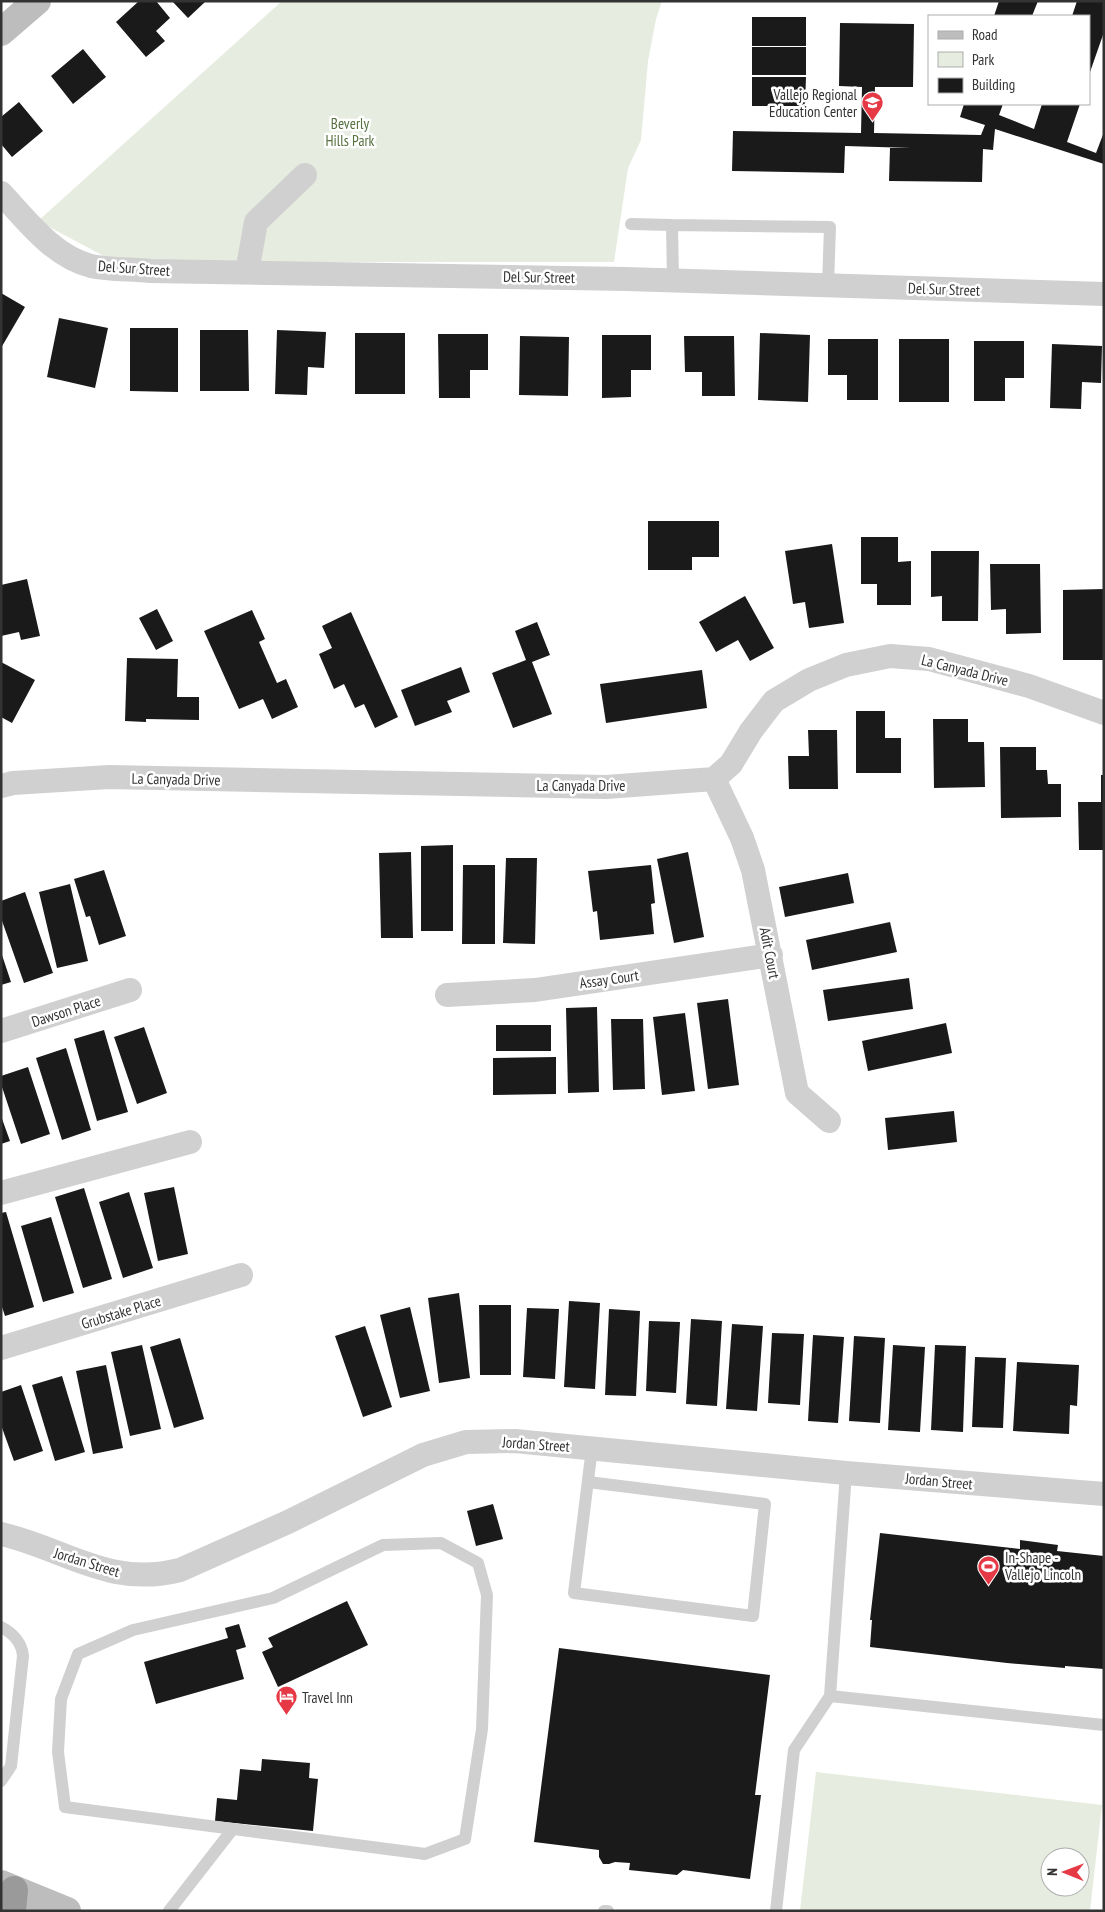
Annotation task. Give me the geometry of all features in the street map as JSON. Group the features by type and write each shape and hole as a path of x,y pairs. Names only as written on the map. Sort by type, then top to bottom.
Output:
{"street":[{"path":"1,32 37,1"},
{"path":"247,272 256,222 305,175"},
{"name":"Del Sur Street","path":"1,193 38,233 70,258 92,266 150,271 672,280 1104,294"},
{"name":"La Canyada Drive","path":"1,786 13,783 108,777 606,787 714,779 730,764 751,731 774,702 809,680 846,665 890,656 929,659 1029,686 1104,712"},
{"name":"Adit Court","path":"714,779 742,838 753,870 797,1092 829,1121"},
{"name":"Assay Court","path":"447,995 535,990 771,955"},
{"name":"Dawson Place","path":"1,1031 130,990"},
{"path":"1,1193 190,1142"},
{"name":"Grubstake Place","path":"1,1348 240,1275"},
{"name":"Jordan Street","path":"1,1534 83,1564 116,1573 140,1576 162,1574 180,1570 288,1522 423,1455 466,1442 515,1441 846,1473 1104,1494"},
{"path":"9,1895 67,1911"}],"lane":[{"path":"631,224 830,227 828,286"},
{"path":"672,225 672,280"},
{"path":"588,1482 765,1504 753,1616 574,1592 592,1448"},
{"path":"776,1911 794,1750 830,1696 846,1473"},
{"path":"441,1543 478,1563 487,1595 482,1729 465,1839 425,1854 232,1830 65,1807 58,1752 61,1699 78,1654 134,1630 273,1598 383,1545 441,1543"},
{"path":"1,1627 15,1637 20,1645 23,1656 11,1766 1,1782"},
{"path":"830,1696 1104,1725"},
{"path":"169,1911 232,1830"}],"green space":[{"name":"Beverly Hills Park","path":"282,1 662,1 656,19 648,61 641,140 628,168 614,262 115,262 38,221"},
{"path":"816,1772 1102,1805 1090,1911 800,1911"}],"building":[{"path":"139,1 156,1 170,18 156,31 165,41 146,57 116,22"},
{"path":"172,1 206,1 188,18"},
{"path":"999,1 1038,1 1032,15 994,15"},
{"path":"1077,1 1104,1 1104,32 1090,72 1090,15 1072,15"},
{"path":"752,17 806,17 806,46 752,46"},
{"path":"840,23 914,24 913,87 875,87 874,133 981,135 985,125 960,117 964,105 1003,105 999,115 1034,129 1042,105 1080,105 1067,142 1096,153 1104,132 1104,164 995,129 993,150 983,149 982,182 889,181 890,148 911,148 845,146 844,173 732,171 733,131 861,133 862,87 839,86"},
{"path":"752,47 806,47 806,75 752,75"},
{"path":"83,49 106,77 73,104 51,76"},
{"path":"752,77 806,77 805,106 752,106"},
{"path":"19,102 43,131 12,157 1,144 1,117"},
{"path":"1,293 25,307 1,348"},
{"path":"59,318 108,328 95,388 47,377"},
{"path":"130,328 178,328 178,392 130,391"},
{"path":"200,330 248,330 249,391 200,391"},
{"path":"277,330 326,332 324,368 308,367 307,395 275,394"},
{"path":"355,333 405,333 405,394 355,394"},
{"path":"760,333 810,335 808,402 758,400"},
{"path":"438,334 488,334 488,370 470,370 470,398 439,398"},
{"path":"602,335 651,335 651,370 631,370 631,397 602,398"},
{"path":"520,336 569,337 568,396 519,395"},
{"path":"684,336 734,336 735,396 702,396 702,372 685,372"},
{"path":"828,339 878,339 878,400 847,400 847,375 828,375"},
{"path":"899,339 949,339 949,402 899,402"},
{"path":"974,341 1024,341 1024,378 1005,378 1005,401 974,401"},
{"path":"1052,344 1102,346 1101,383 1082,382 1081,409 1050,408"},
{"path":"648,521 719,521 719,557 692,557 692,570 648,570"},
{"path":"861,537 898,537 898,562 911,561 911,605 877,605 877,584 861,584"},
{"path":"832,544 844,623 809,628 805,602 793,604 785,551"},
{"path":"931,551 979,551 978,621 942,621 942,596 931,597"},
{"path":"990,564 1040,564 1041,633 1006,634 1006,609 991,610"},
{"path":"27,579 40,636 21,640 19,632 1,636 1,585"},
{"path":"1104,589 1104,660 1063,660 1063,590"},
{"path":"745,596 774,648 750,661 738,640 716,652 699,622"},
{"path":"157,609 173,641 156,650 139,618"},
{"path":"252,610 265,639 259,642 277,683 286,679 298,707 272,719 263,699 239,709 204,631"},
{"path":"351,612 398,717 375,728 364,704 355,708 344,684 334,689 319,654 332,648 322,626"},
{"path":"537,622 550,655 532,662 552,714 513,728 492,673 526,660 515,631"},
{"path":"127,658 178,659 177,697 199,697 199,720 146,719 146,722 125,721"},
{"path":"1,662 35,680 12,723 1,717"},
{"path":"461,667 470,692 447,701 452,712 415,726 401,690"},
{"path":"702,670 707,708 606,723 600,684"},
{"path":"856,711 885,711 885,738 901,738 901,773 856,773"},
{"path":"933,719 968,719 968,742 984,742 985,787 934,788"},
{"path":"808,730 837,730 838,789 789,789 788,756 809,756"},
{"path":"1000,747 1036,747 1036,770 1047,770 1048,784 1061,784 1061,817 1001,818"},
{"path":"1101,775 1104,775 1104,850 1079,850 1078,802 1101,802"},
{"path":"453,845 453,931 421,931 421,846"},
{"path":"411,852 413,938 381,938 379,853"},
{"path":"688,852 704,937 674,943 657,859"},
{"path":"506,858 537,858 535,944 503,943"},
{"path":"463,865 495,865 495,944 462,944"},
{"path":"651,865 655,903 651,904 654,934 600,940 597,911 593,912 588,871"},
{"path":"104,870 126,936 99,945 90,916 86,917 74,879"},
{"path":"848,873 854,903 785,917 779,887"},
{"path":"70,884 88,961 57,968 39,892"},
{"path":"25,892 53,973 24,983 1,918 1,901"},
{"path":"890,922 897,952 812,970 806,940"},
{"path":"1,952 11,982 1,985"},
{"path":"909,978 913,1009 828,1021 823,990"},
{"path":"728,999 739,1085 708,1089 697,1003"},
{"path":"597,1007 599,1092 568,1093 566,1008"},
{"path":"685,1013 695,1091 662,1095 653,1017"},
{"path":"611,1019 643,1019 645,1089 613,1090"},
{"path":"946,1023 952,1053 868,1071 862,1041"},
{"path":"496,1025 551,1025 551,1051 496,1051"},
{"path":"144,1027 167,1093 137,1104 114,1037"},
{"path":"104,1030 128,1112 97,1121 74,1039"},
{"path":"66,1048 91,1130 62,1140 36,1058"},
{"path":"556,1057 556,1094 493,1095 493,1058"},
{"path":"28,1067 50,1134 21,1144 1,1084 1,1076"},
{"path":"954,1111 957,1142 888,1150 885,1118"},
{"path":"1,1116 10,1141 1,1144"},
{"path":"174,1187 188,1254 158,1261 144,1193"},
{"path":"84,1188 112,1279 83,1288 55,1197"},
{"path":"129,1192 153,1268 123,1278 99,1202"},
{"path":"6,1212 34,1307 5,1316 1,1304 1,1213"},
{"path":"51,1217 74,1293 43,1302 21,1226"},
{"path":"459,1293 470,1378 439,1383 428,1298"},
{"path":"569,1301 600,1303 595,1389 564,1387"},
{"path":"479,1305 511,1305 511,1375 480,1375"},
{"path":"410,1307 430,1391 400,1398 380,1315"},
{"path":"527,1308 559,1309 555,1379 523,1377"},
{"path":"609,1309 640,1311 636,1396 605,1395"},
{"path":"691,1319 722,1321 717,1406 686,1404"},
{"path":"649,1321 680,1322 676,1393 646,1391"},
{"path":"732,1324 763,1326 757,1411 726,1409"},
{"path":"365,1326 392,1407 363,1417 335,1336"},
{"path":"772,1333 804,1334 800,1405 768,1403"},
{"path":"813,1335 844,1337 838,1423 808,1421"},
{"path":"854,1336 885,1338 880,1423 849,1421"},
{"path":"180,1338 204,1419 174,1428 150,1347"},
{"path":"142,1345 161,1429 130,1436 111,1352"},
{"path":"893,1345 925,1347 920,1432 888,1430"},
{"path":"935,1345 966,1346 963,1432 931,1430"},
{"path":"975,1357 1006,1358 1003,1428 972,1427"},
{"path":"1017,1362 1079,1365 1077,1406 1070,1405 1069,1434 1013,1431"},
{"path":"106,1365 123,1448 93,1454 76,1371"},
{"path":"62,1376 85,1452 55,1461 32,1385"},
{"path":"21,1385 43,1451 14,1461 1,1425 1,1392"},
{"path":"493,1504 503,1539 476,1546 467,1511"},
{"name":"In-Shape - Vallejo Lincoln","path":"880,1533 1020,1549 1020,1540 1058,1545 1057,1551 1104,1556 1104,1669 1007,1663 870,1647 872,1620 870,1620"},
{"path":"347,1601 368,1645 278,1687 262,1652 273,1647 268,1638"},
{"path":"239,1624 246,1647 236,1650 244,1679 156,1704 144,1662 228,1638 225,1628"},
{"path":"559,1648 770,1675 755,1795 761,1795 750,1879 683,1870 677,1875 629,1870 630,1863 615,1862 603,1864 599,1857 599,1850 534,1842"},
{"path":"262,1759 310,1763 309,1778 318,1779 313,1831 215,1821 217,1798 237,1800 240,1769 261,1771"}],"place":[{"name":"Vallejo Regional Education Center","path":"873,122"},
{"name":"In-Shape - Vallejo Lincoln","path":"989,1585"},
{"name":"Travel Inn","path":"286,1716"}]}
